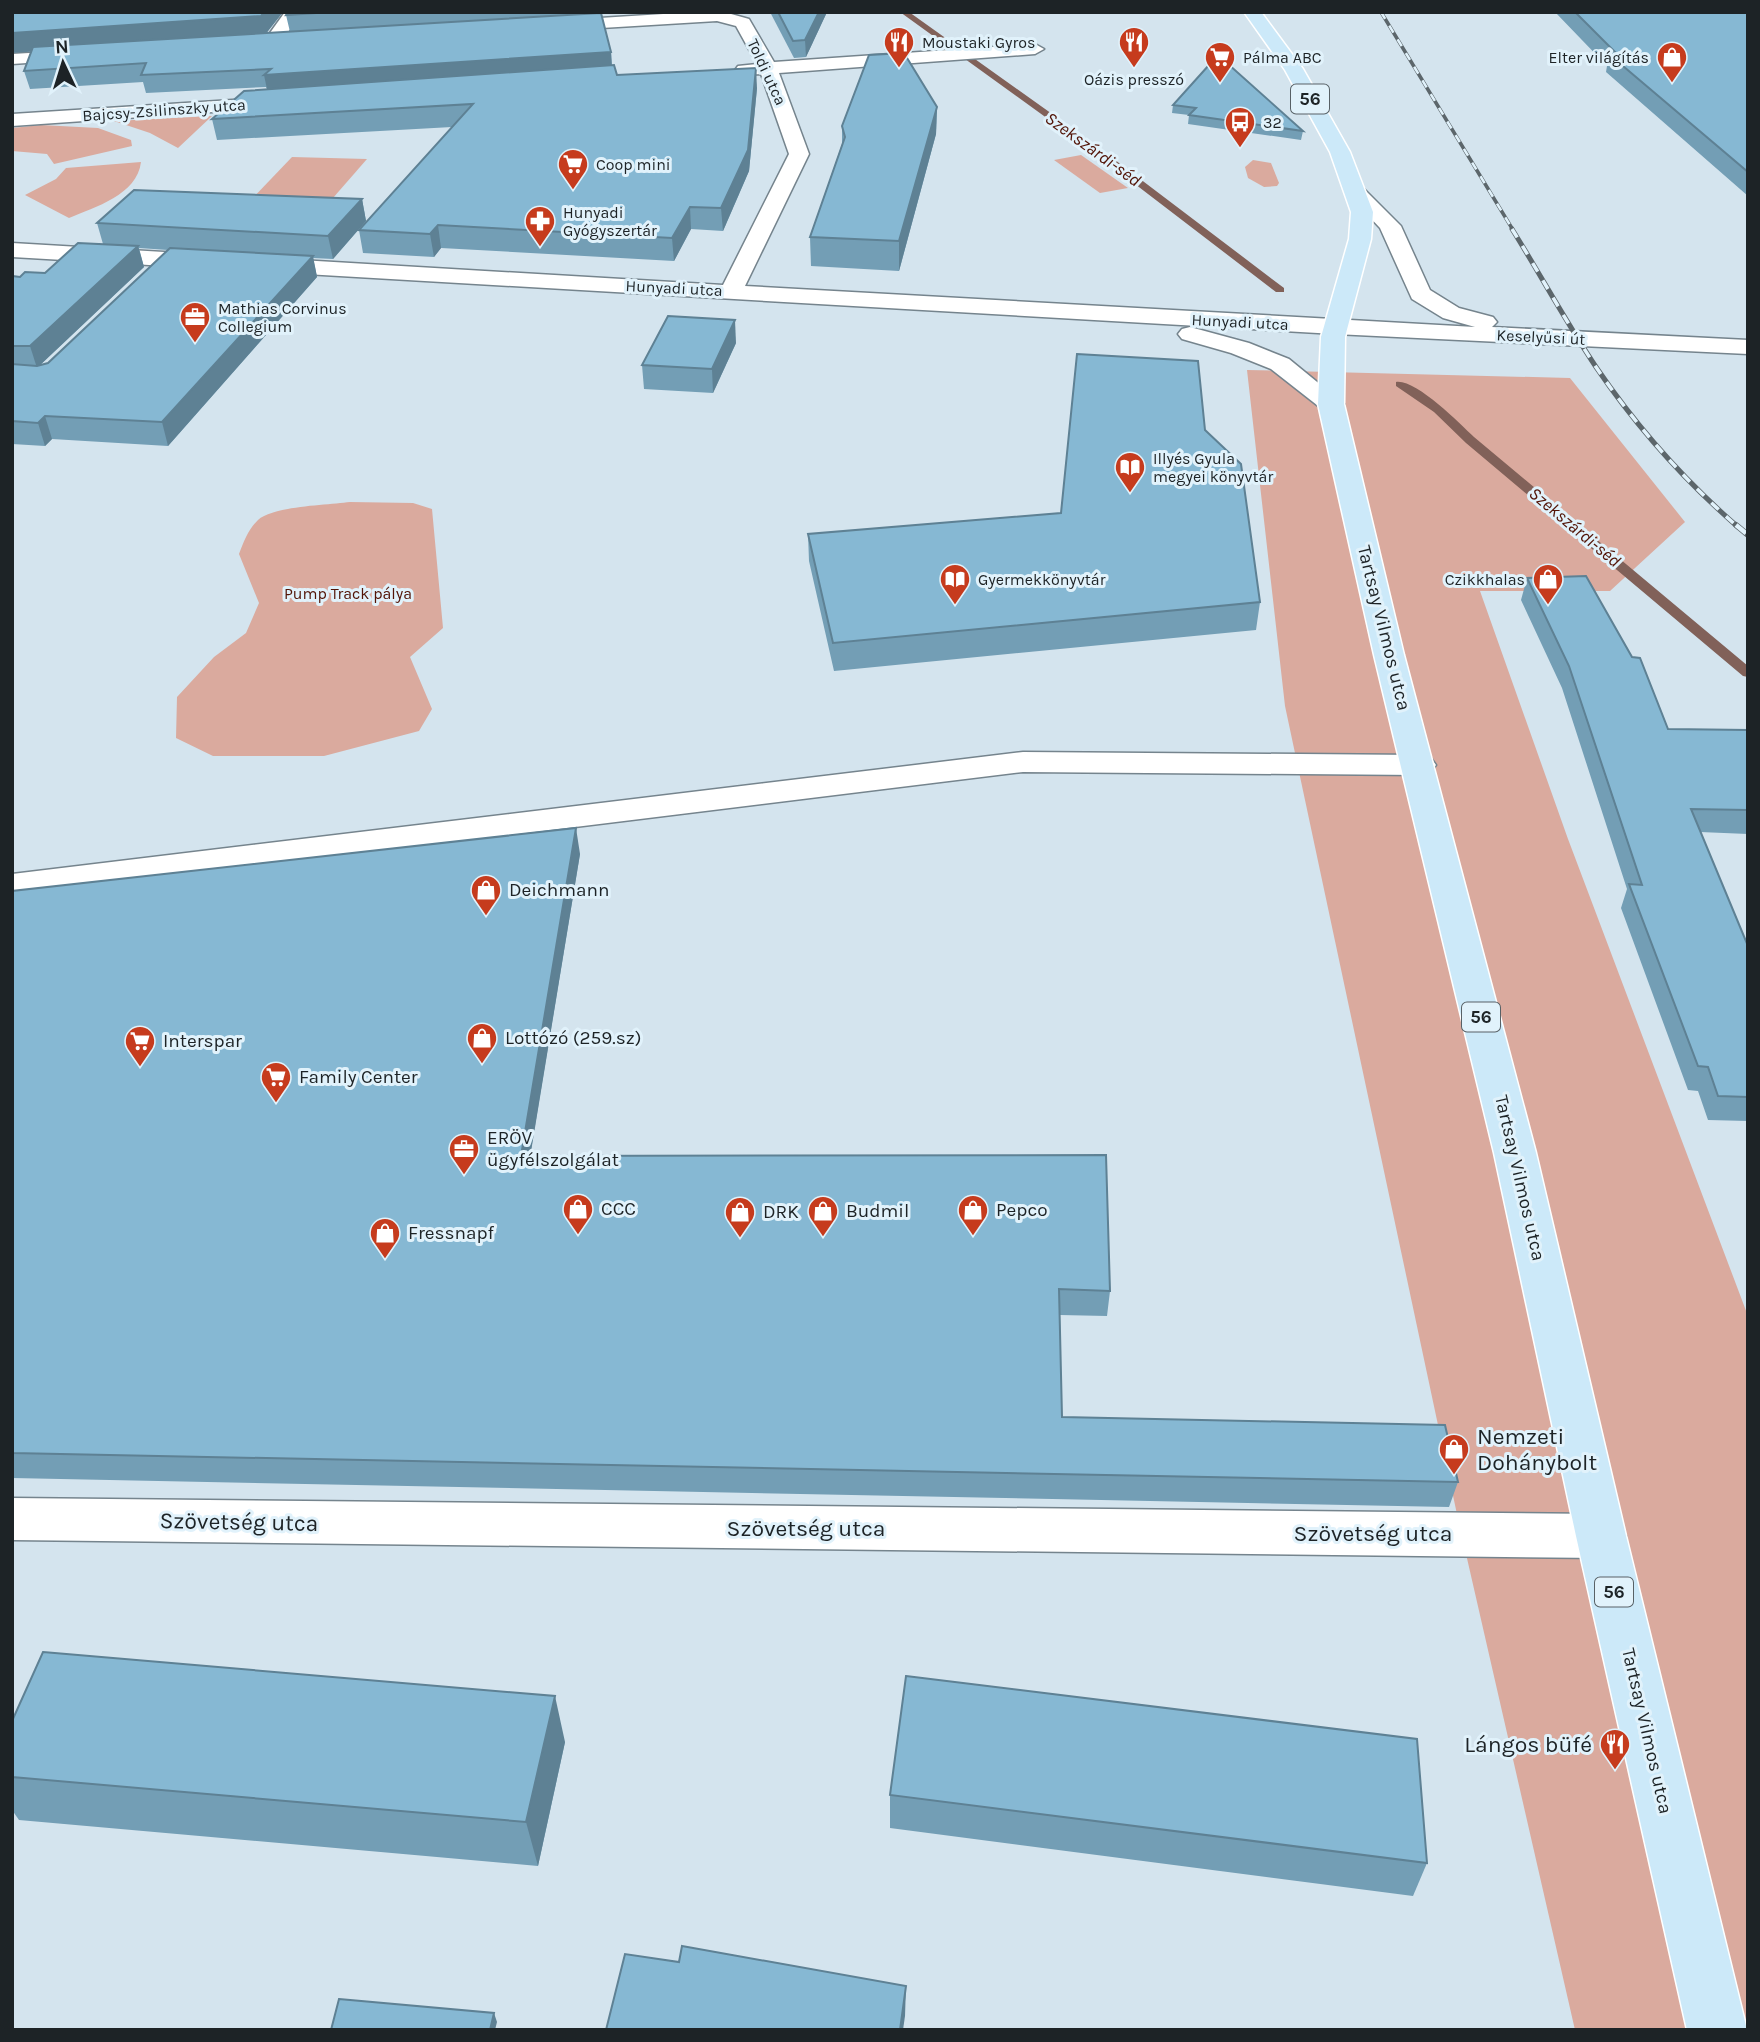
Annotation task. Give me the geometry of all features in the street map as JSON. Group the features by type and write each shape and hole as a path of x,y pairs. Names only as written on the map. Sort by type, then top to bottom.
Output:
{"main road":[{"name":"56","path":"1252,12 1294,69 1340,152 1357,192 1362,212 1360,239 1335,327"},
{"name":"Tartsay Vilmos utca","path":"1335,327 1331,404 1389,655 1419,765 1524,1193 1717,2030"}],"street":[{"path":"292,43 264,44 294,12"},
{"name":"Toldi utca","path":"530,28 718,16 743,23 768,68 799,154 731,292"},
{"path":"727,71 1035,49"},
{"path":"12,59 94,54"},
{"name":"Bajcsy-Zsilinszky utca","path":"12,120 300,101"},
{"path":"1357,192 1390,226 1415,288 1420,294 1451,313 1541,337"},
{"name":"Hunyadi utca","path":"12,250 1335,327"},
{"path":"151,276 169,259"},
{"path":"1102,314 1240,348 1280,364 1331,404"},
{"name":"Keselyűsi út","path":"1335,327 1748,347"},
{"path":"12,885 1023,762 1419,765"},
{"name":"Szövetség utca","path":"12,1520 1601,1536"}],"green space":[{"path":"212,116 178,148 150,133 114,121"},
{"path":"41,125 98,128 131,140 132,146 54,164 47,154 12,151 12,128"},
{"path":"1081,155 1128,188 1100,193 1054,160"},
{"path":"292,157 367,159 326,206 248,203"},
{"path":"1253,160 1271,163 1279,183 1277,186 1264,187 1248,178 1245,167"},
{"path":"141,162 132,183 123,191 102,204 69,218 25,195 56,179 66,168"},
{"path":"1247,370 1570,378 1685,522 1610,591 1480,591 1568,839 1748,1316 1748,2030 1575,2030 1458,1519 1285,706"},
{"name":"Pump Track pálya","path":"350,502 413,503 432,509 443,628 410,657 432,709 419,731 324,756 213,756 176,738 177,697 214,657 246,633 259,603 239,554 252,528 265,515 276,512"}],"building":[{"path":"12,12 264,12 261,16 12,33"},
{"path":"288,12 331,12 286,15"},
{"path":"778,12 819,12 805,40 793,41"},
{"path":"1575,12 1748,12 1748,172 1610,55 1618,55"},
{"path":"601,13 611,52 264,75 271,69 141,75 146,63 24,71 33,47"},
{"path":"904,53 937,107 899,241 810,237 845,137 842,126 869,55"},
{"path":"1218,55 1303,131 1189,115 1196,108 1173,105"},
{"path":"614,65 617,75 756,68 748,150 721,208 690,207 672,238 438,225 430,234 359,230 473,104 212,119 244,91"},
{"path":"134,190 362,199 328,236 97,223"},
{"path":"78,243 138,246 30,346 12,346 12,276 20,277 25,272 45,273"},
{"path":"170,248 313,256 162,422 45,416 38,423 12,421 12,364 37,366 48,363"},
{"path":"668,316 735,320 712,369 642,365"},
{"path":"1077,354 1198,361 1205,430 1241,464 1260,602 833,643 808,534 1061,513"},
{"path":"1586,576 1632,657 1640,658 1668,729 1748,730 1748,810 1691,809 1748,946 1748,1097 1718,1096 1708,1067 1698,1066 1629,884 1642,885 1569,666 1527,578"},
{"name":"Family Center","path":"576,828 521,1156 1106,1155 1110,1291 1059,1289 1062,1417 1445,1425 1458,1482 12,1453 12,891"},
{"path":"43,1652 555,1696 526,1822 12,1777 12,1721"},
{"path":"906,1676 1417,1739 1427,1863 890,1795"},
{"path":"682,1946 906,1986 900,2030 606,2030 625,1954 679,1962"},
{"path":"339,1999 494,2013 490,2030 331,2030"}],"waterway":[{"name":"Szekszárdi-séd","path":"904,12 1087,143 1280,290"},
{"name":"Szekszárdi-séd","path":"1400,384 1438,410 1470,440 1748,673"}],"railway":[{"path":"1381,12 1513,230"},
{"path":"1512,229 1611,389 1680,471 1738,527"},
{"path":"1736,525 1748,535"}],"place":[{"name":"Moustaki Gyros","path":"899,69"},
{"name":"Oázis presszó","path":"1134,69"},
{"name":"Pálma ABC","path":"1220,84"},
{"name":"Elter világítás","path":"1672,84"},
{"name":"32","path":"1240,149"},
{"name":"Coop mini","path":"573,191"},
{"name":"Hunyadi Gyógyszertár","path":"540,248"},
{"name":"Mathias Corvinus Collegium","path":"195,344"},
{"name":"Illyés Gyula megyei könyvtár","path":"1130,494"},
{"name":"Gyermekkönyvtár","path":"955,606"},
{"name":"Czikkhalas","path":"1548,606"},
{"name":"Deichmann","path":"486,917"},
{"name":"Lottózó (259.sz)","path":"482,1065"},
{"name":"Interspar","path":"140,1068"},
{"name":"Family Center","path":"276,1104"},
{"name":"ERÖV ügyfélszolgálat","path":"464,1176"},
{"name":"CCC","path":"578,1236"},
{"name":"Pepco","path":"973,1237"},
{"name":"Budmil","path":"823,1238"},
{"name":"DRK","path":"740,1239"},
{"name":"Fressnapf","path":"385,1260"},
{"name":"Nemzeti Dohánybolt","path":"1454,1476"},
{"name":"Lángos büfé","path":"1615,1771"}]}
